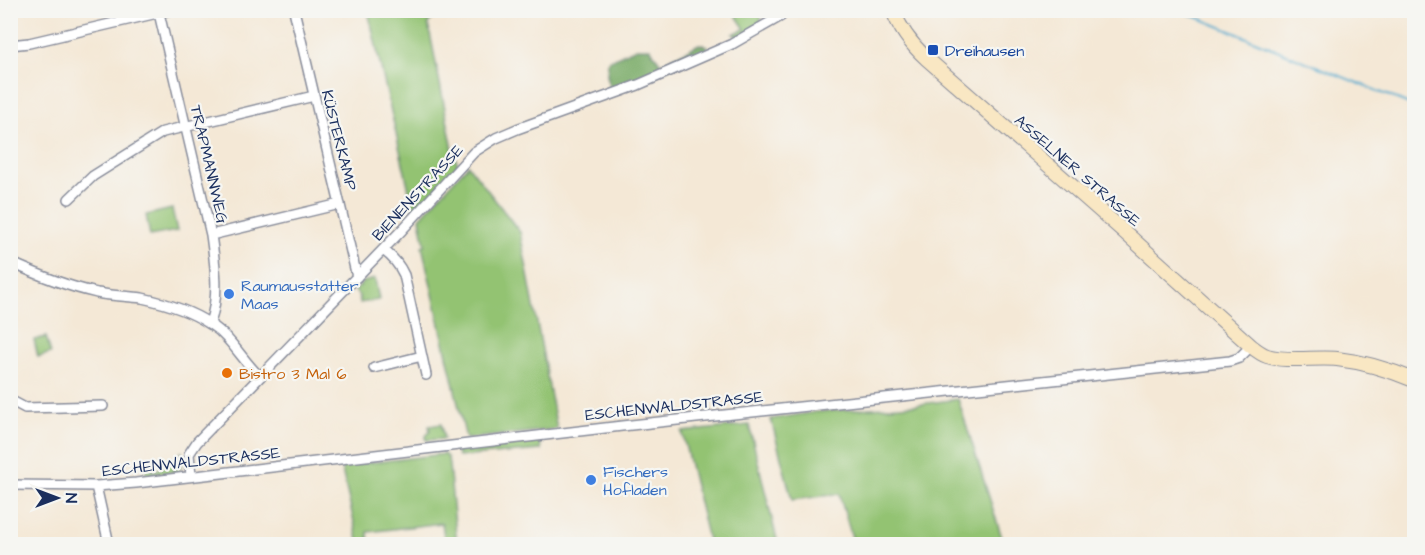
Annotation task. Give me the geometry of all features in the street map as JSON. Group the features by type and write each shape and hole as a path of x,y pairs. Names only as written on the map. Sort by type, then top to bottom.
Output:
{"main road":[{"name":"ASSELNER STRASSE","path":"893,10 908,40 926,58 1251,346 1268,356 1357,362 1414,380"}],"street":[{"path":"10,45 29,44 170,10"},
{"name":"KÜSTERKAMP","path":"294,10 357,277"},
{"name":"TRAPMANNWEG","path":"159,13 211,235 215,265 215,294 210,323"},
{"name":"BIENENSTRASSE","path":"191,476 189,454 192,449 383,250 461,164 480,147 517,129 638,85 732,44 781,16"},
{"path":"69,199 93,176 164,132 314,96"},
{"path":"211,235 340,204"},
{"path":"383,250 397,262 404,275 426,375"},
{"path":"10,262 78,288 116,296 140,298 183,310 210,323 220,331 231,341 248,366 260,377"},
{"name":"ESCHENWALDSTRASSE","path":"10,485 96,486 630,425 1230,361 1239,358 1251,346"},
{"path":"374,368 422,356"},
{"path":"10,400 25,408 103,406"},
{"path":"96,486 109,544"}],"green space":[{"path":"368,11 443,11 428,23 454,155 458,164 414,212"},
{"path":"733,11 761,11 760,24 740,37 736,36 733,34 745,29"},
{"path":"699,44 708,46 705,52 626,86 610,90 607,75 608,61 636,48 650,48 661,64"},
{"path":"468,165 520,232 557,429 466,439 422,246 425,245 420,218"},
{"path":"172,209 177,231 150,236 146,215"},
{"path":"375,279 379,300 360,303 355,291 363,282"},
{"path":"46,337 51,353 38,357 34,340"},
{"path":"958,399 1004,544 854,544 839,494 792,500 771,419 816,412 914,405"},
{"path":"441,424 444,439 426,440 430,431 429,426"},
{"path":"749,425 778,544 709,544 682,432"},
{"path":"540,441 541,450 458,457 457,451"},
{"path":"181,452 182,464 179,470 147,475 145,473 147,468 154,464 152,472 178,460"},
{"path":"444,454 448,458 457,544 445,544 442,523 368,532 369,544 359,544 341,466"}],"waterway":[{"path":"453,15 459,10"},
{"path":"1179,10 1414,106"}],"place":[{"name":"Dreihausen","path":"933,50"},
{"name":"Raumausstatter Maas","path":"229,294"},
{"name":"Bistro 3 Mal 6","path":"227,373"},
{"name":"Fischers Hofladen","path":"591,480"}]}
